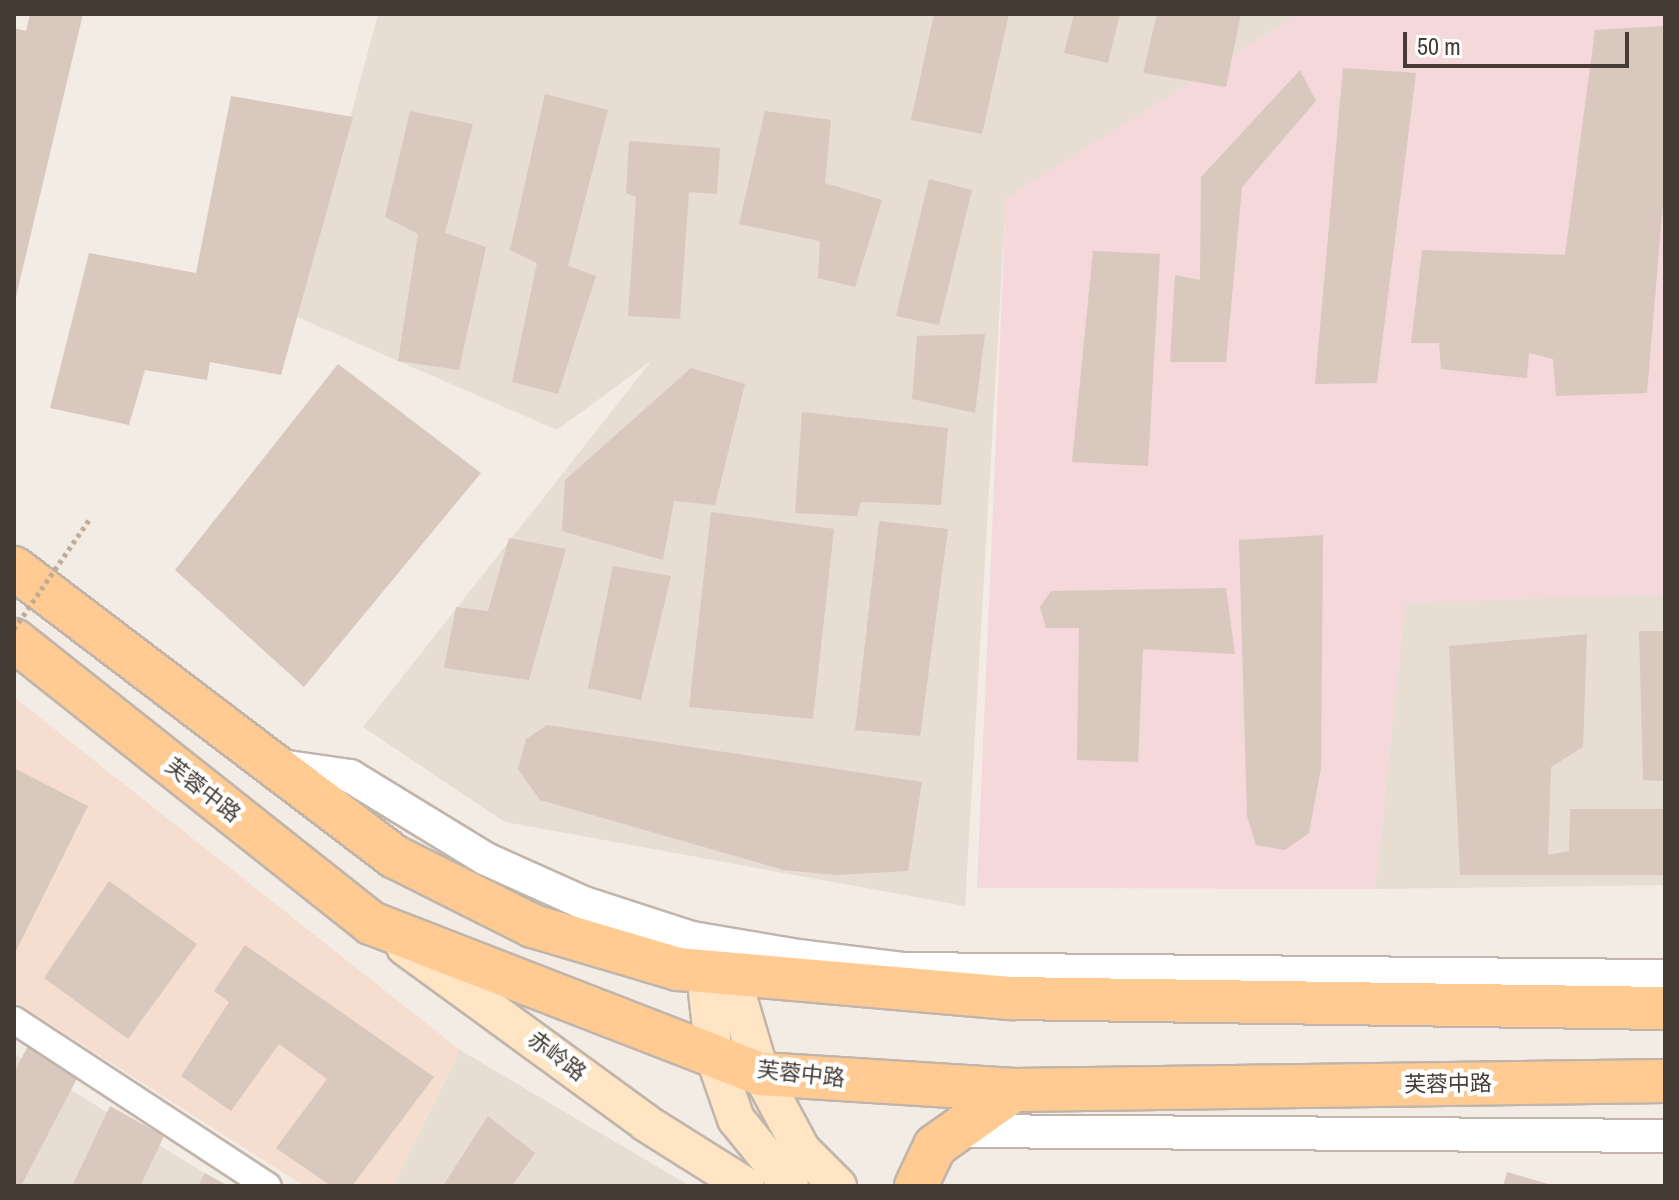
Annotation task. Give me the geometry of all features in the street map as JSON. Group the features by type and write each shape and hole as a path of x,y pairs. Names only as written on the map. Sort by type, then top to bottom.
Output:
{"main road":[{"path":"14,568 395,857 533,926 718,975 1012,998 1665,1008"},
{"name":"芙蓉中路","path":"14,640 371,923 761,1074 1014,1090 1665,1081"},
{"name":"赤岭路","path":"371,923 646,1123 746,1186"},
{"path":"718,975 714,1056 736,1119 790,1186"},
{"path":"718,975 761,1074 802,1150 838,1186"},
{"path":"916,1186 935,1146 1014,1090"}],"street":[{"path":"273,765 350,776 486,859 584,903 692,938 798,956 902,969 1665,976"},
{"path":"14,1020 268,1186"},
{"path":"957,1131 1665,1136"}],"path":[{"path":"14,629 89,520"}],"shaded area":[{"path":"378,14 1299,14 1006,199 965,906 505,822 363,727 652,360 557,430 297,317"},
{"path":"1299,14 1665,14 1665,594 1405,603 1375,889 977,888 1006,198"},
{"path":"1665,594 1665,885 1375,889 1405,602"},
{"path":"14,697 460,1050 393,1186 304,1186 14,1001"},
{"path":"460,1050 690,1186 393,1186"},
{"path":"14,1054 225,1186 14,1186"}],"building":[{"path":"30,14 83,14 15,301 14,28 26,31"},
{"path":"934,14 1009,14 982,134 911,120"},
{"path":"1074,14 1120,14 1108,63 1064,53"},
{"path":"1157,14 1241,14 1226,87 1143,73"},
{"path":"1665,26 1665,180 1647,393 1556,396 1553,359 1529,353 1527,378 1441,369 1439,343 1411,343 1422,250 1565,255 1595,30"},
{"path":"1343,68 1416,73 1377,383 1315,384"},
{"path":"1300,70 1316,101 1242,187 1226,362 1170,362 1175,275 1200,280 1201,177"},
{"path":"545,94 608,110 568,266 596,276 558,394 512,382 537,263 510,250"},
{"path":"231,96 353,117 281,375 210,362 207,380 145,370 129,425 50,408 89,253 196,273"},
{"path":"410,111 473,124 445,233 486,247 459,370 398,361 418,234 385,217"},
{"path":"765,111 831,120 825,183 882,200 855,287 818,278 820,241 739,224"},
{"path":"629,141 720,148 717,194 689,192 680,319 628,316 636,197 626,193"},
{"path":"929,179 972,190 939,325 896,316"},
{"path":"1093,251 1160,254 1148,466 1072,462"},
{"path":"985,334 975,413 912,399 917,336"},
{"path":"338,364 481,473 304,687 175,570"},
{"path":"691,368 745,384 715,505 674,501 663,560 562,531 565,480"},
{"path":"802,412 948,428 941,505 861,502 857,516 795,513"},
{"path":"711,512 834,529 813,719 689,707"},
{"path":"879,521 948,529 920,736 855,730"},
{"path":"1323,535 1321,768 1309,833 1285,850 1256,845 1247,816 1239,540"},
{"path":"509,538 566,549 529,680 444,668 456,607 488,611"},
{"path":"613,566 671,576 641,700 588,688"},
{"path":"1226,588 1235,654 1143,649 1138,762 1077,760 1079,628 1046,628 1040,607 1051,591"},
{"path":"1639,631 1665,631 1665,781 1643,780"},
{"path":"1587,634 1583,747 1551,767 1548,855 1569,851 1570,809 1665,809 1665,875 1460,875 1449,646"},
{"path":"547,725 922,782 908,871 836,875 784,870 540,800 518,769 526,739"},
{"path":"14,768 88,806 14,955"},
{"path":"109,881 197,944 128,1039 44,978"},
{"path":"245,945 434,1077 352,1186 331,1186 276,1148 327,1079 279,1044 231,1111 181,1076 229,1002 214,991"},
{"path":"36,1030 86,1061 21,1186 14,1186 14,1073"},
{"path":"110,1106 164,1136 140,1186 72,1186"},
{"path":"488,1116 535,1153 512,1186 443,1186"},
{"path":"1507,1172 1552,1185 1552,1186 1503,1186"},
{"path":"205,1173 228,1186 198,1186"}]}
